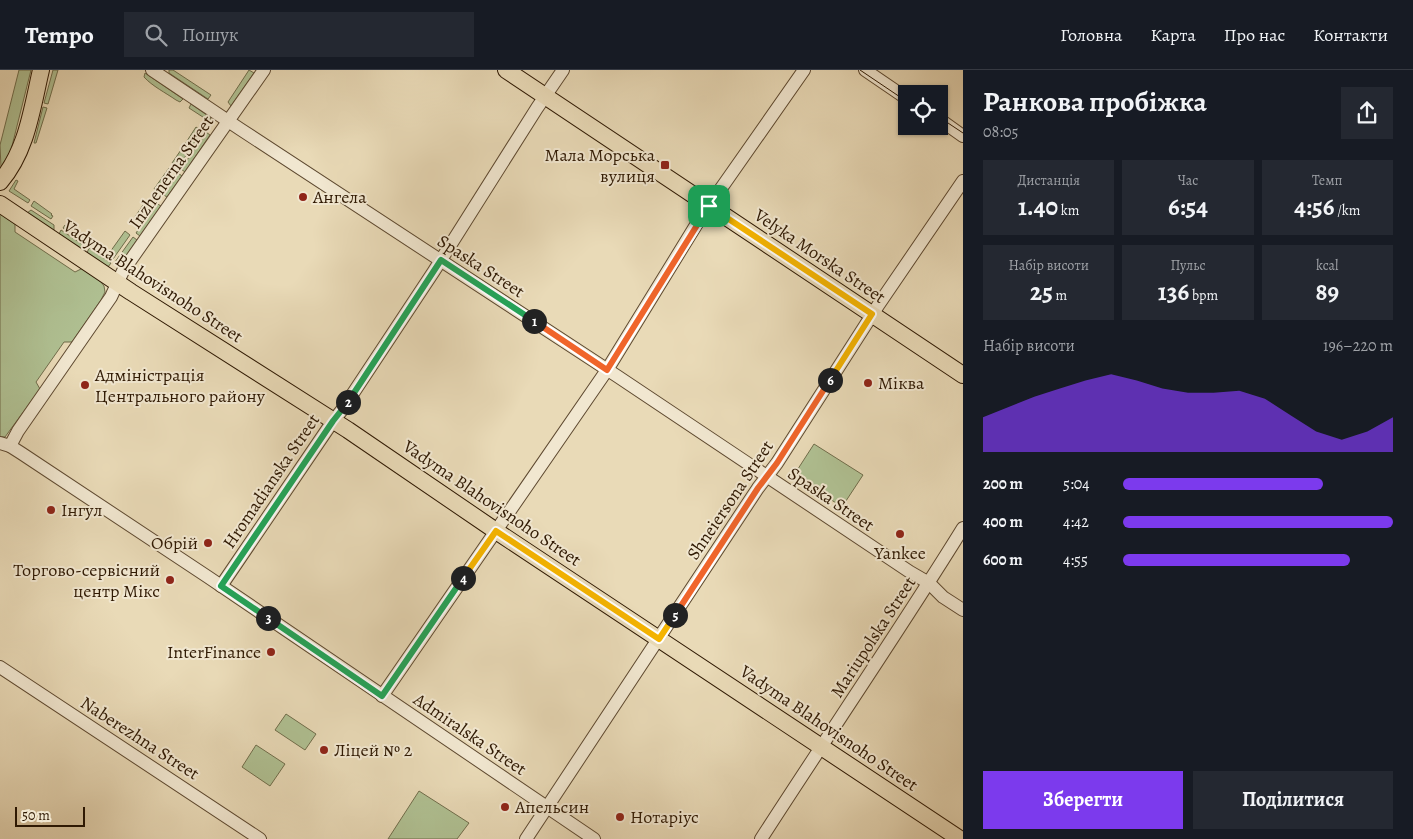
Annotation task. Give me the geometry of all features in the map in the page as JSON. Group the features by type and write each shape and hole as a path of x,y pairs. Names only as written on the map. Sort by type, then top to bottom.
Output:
{"main road":[{"path":"0,182 10,169 22,144 41,70"},
{"name":"Velyka Morska Street","path":"506,70 963,375"},
{"name":"Vadyma Blahovisnoho Street","path":"0,204 333,421 820,748 960,839"}],"street":[{"name":"Spaska Street","path":"152,70 929,583 943,597 963,610"},
{"name":"Inzhenerna Street","path":"5,444 18,431 111,297 122,271 264,70"},
{"name":"Hromadianska Street","path":"221,586 342,410 563,70"},
{"path":"382,696 607,370 709,206 804,70"},
{"path":"865,70 898,93"},
{"path":"948,125 963,136"},
{"name":"Shneiersona Street","path":"526,839 758,488 777,463 872,314 963,181"},
{"name":"Admiralska Street","path":"5,444 221,586 594,839"},
{"name":"Mariupolska Street","path":"761,839 963,528"},
{"name":"Naberezhna Street","path":"0,667 260,839"}],"green space":[{"path":"19,70 31,70 11,150 1,168 0,145"},
{"path":"53,70 58,70 48,104 44,103"},
{"path":"169,70 173,70 211,95 208,99 169,73"},
{"path":"249,70 254,73 231,106 228,102"},
{"path":"145,73 183,99 180,102 155,86 144,77"},
{"path":"191,104 211,118 209,121 189,108"},
{"path":"43,107 47,108 36,143 34,143"},
{"path":"196,127 202,131 191,148 185,144"},
{"path":"206,132 210,135 185,172 181,169"},
{"path":"183,147 189,151 178,167 172,163"},
{"path":"169,168 173,171 158,192 154,189"},
{"path":"178,173 182,176 167,197 162,194"},
{"path":"16,180 18,181 14,189 30,200 28,203 9,191"},
{"path":"34,201 52,214 51,219 31,206"},
{"path":"156,203 161,206 140,236 136,233"},
{"path":"143,205 148,208 140,221 135,217"},
{"path":"31,210 54,225 54,231 27,213"},
{"path":"0,214 15,224 15,232 75,272 83,268 101,282 105,292 72,342 64,342 36,382 40,389 5,437 0,437"},
{"path":"65,225 71,229 72,227 89,238 86,243 63,228"},
{"path":"61,230 85,246 83,250 59,234"},
{"path":"125,231 130,235 113,259 94,248 97,244 110,252"},
{"path":"133,237 137,240 119,266 115,262"},
{"path":"89,248 111,263 108,267 87,253"},
{"path":"814,444 863,475 842,507 794,475"},
{"path":"286,714 316,734 305,750 275,730"},
{"path":"256,745 285,764 270,786 242,767"},
{"path":"419,791 469,823 457,839 388,839"}],"tram line":[{"path":"860,70 898,96"},
{"path":"948,123 963,133"}],"place":[{"name":"Мала Морська вулиця","path":"665,165"},
{"name":"Ангела","path":"303,197"},
{"name":"Міква","path":"868,383"},
{"name":"Адміністрація Центрального району","path":"85,385"},
{"name":"Інгул","path":"51,510"},
{"name":"Yankee","path":"900,534"},
{"name":"Обрій","path":"208,543"},
{"name":"Торгово-сервісний центр Мікс","path":"170,580"},
{"name":"InterFinance","path":"271,652"},
{"name":"Ліцей № 2","path":"324,750"},
{"name":"Апельсин","path":"505,807"},
{"name":"Нотаріус","path":"620,817"}],"route":[{"path":"709,206 872,314 777,463 758,488 659,639 496,531 382,696 221,586 342,410 441,260 607,370 709,206"}]}
